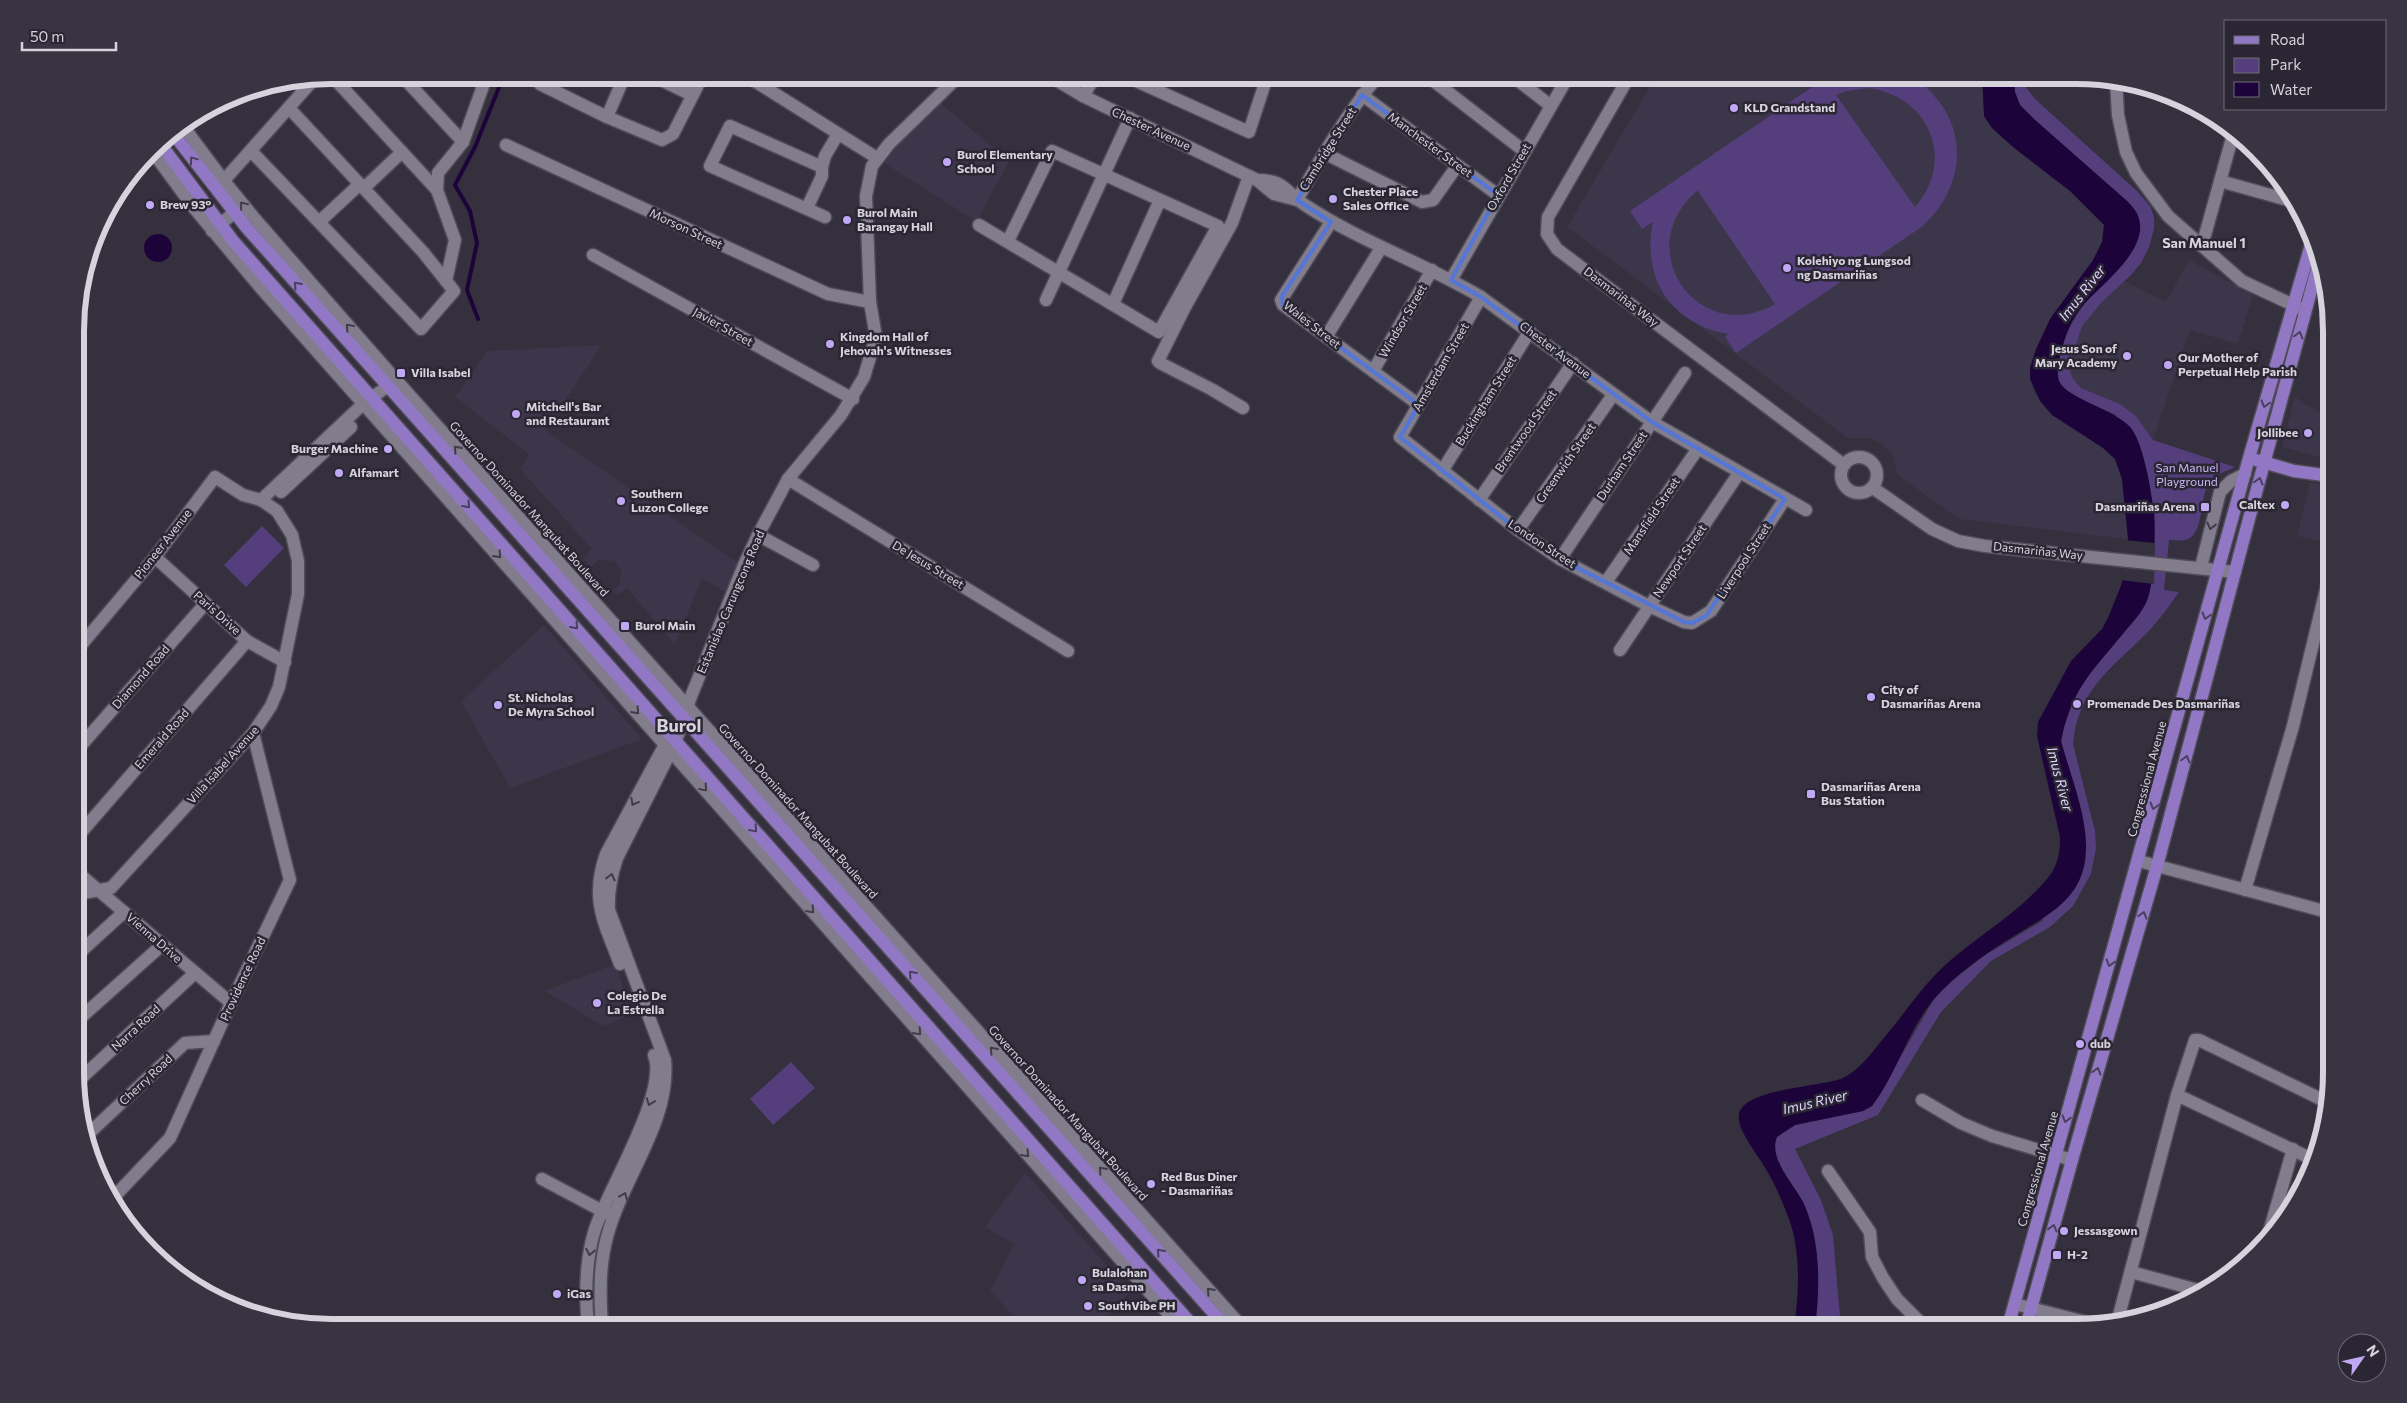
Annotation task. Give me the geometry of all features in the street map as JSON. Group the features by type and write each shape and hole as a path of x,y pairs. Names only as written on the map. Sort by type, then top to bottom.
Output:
{"main road":[{"name":"Governor Dominador Mangubat Boulevard","path":"178,137 220,185 235,212 388,386 685,713 864,921 1219,1319"},
{"path":"164,149 216,228 671,743 848,936 1187,1319"},
{"name":"Congressional Avenue","path":"2029,1319 2072,1160 2157,866 2235,572 2264,462 2300,308 2310,252"},
{"name":"Congressional Avenue","path":"2011,1319 2139,861 2249,458 2300,308 2316,269"},
{"path":"2249,458 2311,474 2323,475"},
{"path":"848,936 864,921"}],"street":[{"path":"339,84 437,190 455,240 446,281"},
{"path":"409,84 463,142"},
{"path":"437,190 438,174 463,142 483,86 481,84"},
{"path":"540,84 607,117 662,140 673,134 698,84"},
{"path":"607,117 621,84"},
{"path":"669,84 692,95"},
{"path":"759,84 877,158"},
{"name":"Estanislao Carungcong Road","path":"602,1319 601,1271 607,1236 654,1124 667,1077 666,1060 609,910 608,890 617,858 685,713 744,565 758,535 788,479 853,398 864,378 876,337 870,302 866,196 869,175 877,158 951,84"},
{"name":"Chester Avenue","path":"1063,84 1083,96 1253,178 1279,183 1297,200 1331,222 1381,248 1432,270 1481,297 1652,422 1697,450 1806,510"},
{"path":"1083,96 1090,84"},
{"path":"1143,84 1249,132 1265,84"},
{"name":"Cambridge Street","path":"1297,200 1324,153 1371,84"},
{"path":"1438,84 1524,151"},
{"path":"1523,84 1551,106"},
{"name":"Oxford Street","path":"1451,280 1498,195 1564,84"},
{"name":"Dasmariñas Way","path":"1625,84 1548,217 1547,234 1557,249 1844,464"},
{"path":"220,185 310,85"},
{"path":"2116,87 2118,115 2126,152 2136,173 2168,216 2242,281 2300,308"},
{"name":"Manchester Street","path":"1362,95 1498,195"},
{"path":"251,151 421,329 454,291 422,252 289,108"},
{"path":"1046,300 1130,118"},
{"path":"822,167 730,126 710,166 824,217"},
{"name":"Governor Dominador Mangubat Boulevard","path":"186,131 220,185 396,380 685,713 1235,1319"},
{"path":"807,208 822,176 822,167 838,134"},
{"path":"2202,246 2232,139"},
{"name":"Morson Street","path":"506,145 828,294 870,302"},
{"path":"979,225 1159,332 1218,226 1052,151 1008,241"},
{"path":"319,222 402,152"},
{"path":"1324,153 1422,202 1433,200 1458,166"},
{"path":"156,156 216,228 235,212"},
{"path":"1243,408 1158,361 1185,307 1232,223 1253,178"},
{"path":"2220,181 2285,199"},
{"path":"1112,304 1160,200"},
{"name":"Wales Street","path":"1331,222 1281,300 1283,305 1419,404"},
{"path":"1326,337 1381,248"},
{"name":"Javier Street","path":"593,255 853,398"},
{"name":"Windsor Street","path":"1373,371 1432,270"},
{"name":"Amsterdam Street","path":"1400,437 1481,297"},
{"name":"Buckingham Street","path":"1442,471 1530,331"},
{"name":"Brentwood Street","path":"1479,500 1573,363"},
{"name":"Durham Street","path":"1560,559 1685,373"},
{"path":"264,502 388,386"},
{"name":"Greenwich Street","path":"1518,530 1613,395"},
{"name":"London Street","path":"1400,437 1518,530 1560,559 1649,606 1684,622 1692,623 1700,620"},
{"name":"Mansfield Street","path":"1606,582 1697,450"},
{"path":"1858,456 1869,459 1878,473 1878,479 1873,488 1861,494 1849,491 1842,482 1844,464 1858,456"},
{"name":"Newport Street","path":"1620,650 1739,473"},
{"path":"2201,567 2220,492 2231,480 2245,474"},
{"name":"Pioneer Avenue","path":"84,642 155,557 214,477 243,495 264,502"},
{"name":"De Jesus Street","path":"788,479 1068,651"},
{"name":"Dasmariñas Way","path":"1873,488 1932,530 1958,541 1985,546 2235,572"},
{"name":"Liverpool Street","path":"1700,620 1711,610 1785,498"},
{"name":"Villa Isabel Avenue","path":"84,892 111,888 253,733 277,693 298,594 298,561 286,524 264,502"},
{"path":"758,535 813,565"},
{"name":"Paris Drive","path":"155,557 248,641 285,662"},
{"path":"2245,890 2293,726 2323,602"},
{"name":"Diamond Road","path":"84,742 205,604"},
{"name":"Emerald Road","path":"84,829 248,641"},
{"name":"Providence Road","path":"116,1194 170,1138 290,880 253,733"},
{"path":"671,743 1173,1319"},
{"name":"Estanislao Carungcong Road","path":"588,1319 587,1269 594,1232 644,1118 658,1076 658,1063 600,912 597,889 606,854 671,743"},
{"path":"2139,861 2323,912"},
{"name":"Vienna Drive","path":"84,878 231,1004"},
{"path":"84,949 124,912"},
{"path":"84,1015 162,945"},
{"name":"Narra Road","path":"84,1076 195,973"},
{"path":"2119,1316 2177,1095 2193,1043 2198,1040 2322,1099"},
{"name":"Cherry Road","path":"91,1131 185,1043 214,1041"},
{"path":"2177,1095 2308,1157"},
{"path":"1922,1100 1961,1123 1992,1136 2072,1160"},
{"path":"2272,1223 2293,1150"},
{"path":"1828,1171 1870,1232 1872,1257 1883,1278 1898,1299 1917,1319"},
{"path":"542,1179 615,1218"},
{"path":"2131,1272 2194,1289"},
{"path":"2015,1304 2072,1319"}],"highlighted area":[{"path":"1362,95 1498,195 1451,280 1481,297 1652,422 1785,499 1706,616 1692,623 1684,622 1560,559 1518,530 1400,437 1419,405 1283,305 1282,296 1331,222 1297,200"}],"shaded area":[{"name":"Kolehiyo ng Lungsod ng Dasmariñas","path":"1652,84 1982,84 1984,115 1992,128 2013,147 2070,191 2104,225 2102,242 2093,260 2050,319 2030,368 2033,390 2047,409 2103,448 2115,459 2122,479 2128,539 1959,519 1898,475 1892,454 1879,442 1868,438 1848,438 1567,227"},
{"name":"Burol Elementary School","path":"938,101 1009,161 977,222 884,163"},
{"name":"Jesus Son of Mary Academy","path":"2189,260 2253,295 2238,344 2190,330 2153,440 2136,416 2120,404 2081,388 2073,380 2069,368 2082,326 2102,302 2124,281 2166,302"},
{"path":"602,345 545,430 741,565 729,594 702,578 675,645 627,588 619,595 612,591 620,584 621,570 614,561 599,560 591,567 583,558 592,549 520,469 529,454 455,397 487,351"},
{"name":"Jollibee","path":"2295,397 2323,415 2323,458 2282,447"},
{"path":"2310,482 2323,485 2323,542 2297,536"},
{"path":"544,625 642,739 510,788 461,701"},
{"name":"Colegio De La Estrella","path":"615,964 633,1014 603,1026 545,991"},
{"path":"1025,1172 1130,1292 1104,1319 1016,1319 990,1291 1014,1244 985,1227"}],"green space":[{"path":"1817,84 1924,84 1937,99 1954,131 1957,148 1956,165 1952,181 1936,212 1923,226 1736,353 1725,337 1728,334 1708,329 1691,320 1676,309 1665,295 1656,279 1652,262 1650,242 1653,222 1642,229 1630,211","holes":["1869,88 1890,94 1908,104 1921,117 1930,133 1935,151 1934,170 1927,189 1915,207 1836,95 1847,91","1698,191 1775,304 1747,314 1721,313 1699,303 1682,286 1672,264 1670,239 1678,214"]},
{"name":"Promenade Des Dasmariñas","path":"2015,84 2025,84 2035,99 2137,191 2150,206 2154,217 2154,229 2149,247 2141,263 2102,302 2082,326 2069,368 2073,379 2081,388 2120,404 2136,416 2153,440 2235,467 2210,481 2204,496 2199,523 2191,537 2185,540 2169,540 2164,590 2179,592 2148,632 2099,681 2089,694 2082,708 2076,725 2073,744 2095,831 2096,848 2091,874 2073,906 2050,927 1991,961 1941,1012 1878,1115 1795,1149 1821,1200 1833,1235 1840,1319 1816,1319 1818,1264 1813,1232 1803,1202 1779,1162 1775,1145 1777,1137 1795,1125 1863,1111 1872,1106 1934,999 1952,981 1985,955 2042,921 2085,834 2061,741 2064,727 2073,701 2082,683 2140,613 2116,415 2070,393 2060,383 2058,372 2062,347 2073,321 2089,298 2134,245 2139,236 2140,222 2135,211 2127,201 2020,105 2015,92"},
{"path":"262,526 284,548 246,587 224,565"},
{"path":"791,1062 815,1088 773,1125 750,1099"}],"water":[{"name":"Imus River","path":"1982,84 2015,84 2015,92 2020,105 2127,201 2138,216 2140,229 2137,242 2130,255 2079,310 2073,320 2061,352 2058,375 2059,381 2071,393 2124,421 2136,436 2146,468 2155,520 2152,580 2148,598 2143,608 2084,683 2070,709 2065,724 2061,741 2081,809 2086,836 2084,867 2070,895 2048,915 1978,960 1935,998 1917,1023 1889,1080 1872,1106 1863,1111 1795,1125 1777,1137 1775,1145 1779,1162 1803,1202 1809,1217 1818,1264 1816,1319 1795,1319 1798,1273 1793,1232 1784,1207 1764,1165 1741,1128 1739,1114 1744,1105 1769,1094 1833,1081 1849,1075 1870,1055 1941,969 2022,904 2051,874 2058,859 2060,837 2037,736 2038,722 2071,661 2102,629 2108,618 2122,583 2126,558 2128,539 2122,479 2115,459 2103,448 2052,415 2040,401 2030,379 2030,368 2036,349 2050,319 2093,260 2102,242 2104,225 2070,191 2013,147 1992,128 1984,116"},
{"path":"158,234 168,238 172,248 168,258 158,262 148,258 144,248 148,238"}],"pier":[{"path":"2125,540 2155,543 2154,584 2120,580"}],"waterway":[{"path":"478,319 467,290 477,243 470,211 455,185 475,147 500,84"}],"place":[{"name":"KLD Grandstand","path":"1734,108"},
{"name":"Burol Elementary School","path":"947,162"},
{"name":"Chester Place Sales Office","path":"1333,199"},
{"name":"Brew 93°","path":"150,205"},
{"name":"Burol Main Barangay Hall","path":"847,220"},
{"name":"Kolehiyo ng Lungsod ng Dasmariñas","path":"1787,268"},
{"name":"Kingdom Hall of Jehovah's Witnesses","path":"830,344"},
{"name":"Jesus Son of Mary Academy","path":"2127,356"},
{"name":"Our Mother of Perpetual Help Parish","path":"2168,365"},
{"name":"Villa Isabel","path":"401,373"},
{"name":"Mitchell's Bar and Restaurant","path":"516,414"},
{"name":"Jollibee","path":"2308,433"},
{"name":"Burger Machine","path":"388,449"},
{"name":"Alfamart","path":"339,473"},
{"name":"Southern Luzon College","path":"621,501"},
{"name":"Caltex","path":"2285,505"},
{"name":"Dasmariñas Arena","path":"2205,507"},
{"name":"Burol Main","path":"625,626"},
{"name":"City of Dasmariñas Arena","path":"1871,697"},
{"name":"Promenade Des Dasmariñas","path":"2077,704"},
{"name":"St. Nicholas De Myra School","path":"498,705"},
{"name":"Dasmariñas Arena Bus Station","path":"1811,794"},
{"name":"Colegio De La Estrella","path":"597,1003"},
{"name":"dub","path":"2080,1044"},
{"name":"Red Bus Diner - Dasmariñas","path":"1151,1184"},
{"name":"Jessasgown","path":"2064,1231"},
{"name":"H-2","path":"2057,1255"},
{"name":"Bulalohan sa Dasma","path":"1082,1280"},
{"name":"iGas","path":"557,1294"},
{"name":"SouthVibe PH","path":"1088,1306"}],"district":[{"name":"San Manuel 1","path":"2204,243"},
{"name":"Burol","path":"679,726"}],"park label":[{"name":"San Manuel Playground","path":"2187,475"}]}
